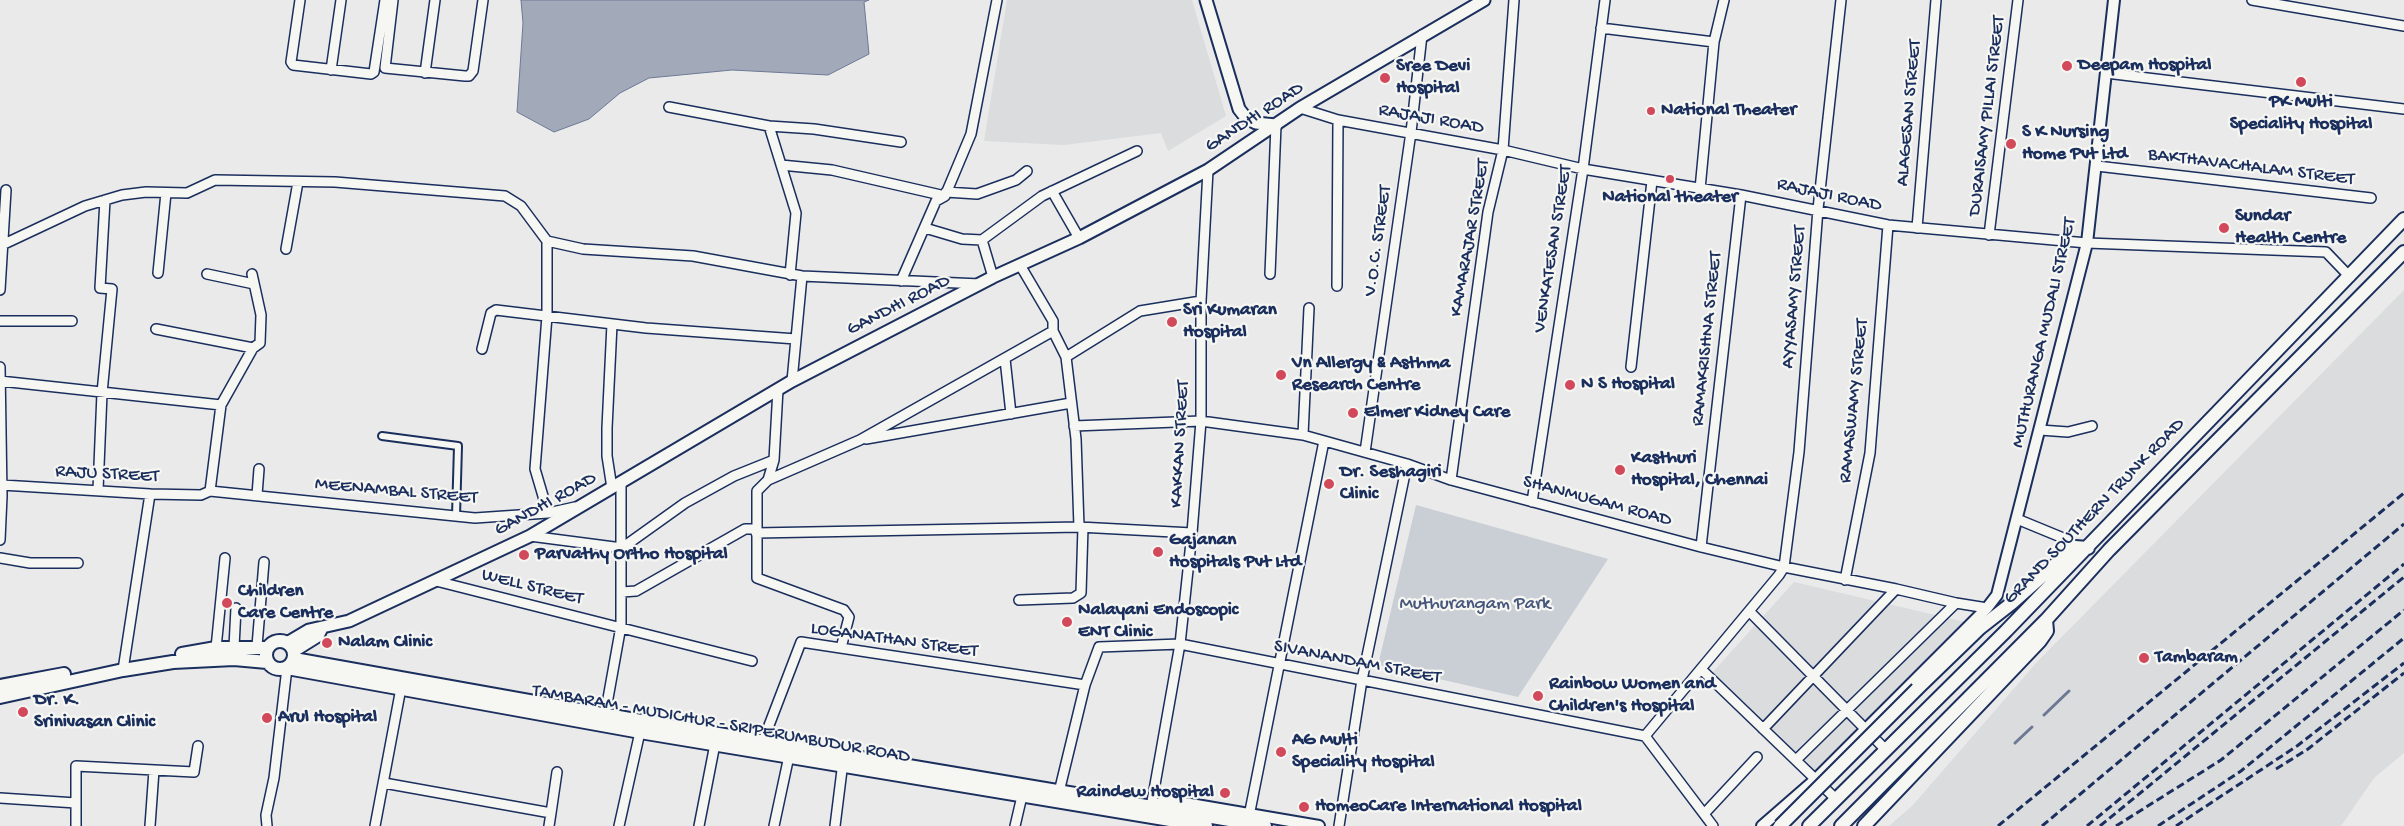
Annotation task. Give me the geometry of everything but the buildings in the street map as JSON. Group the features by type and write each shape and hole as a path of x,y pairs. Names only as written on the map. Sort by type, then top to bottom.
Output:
{"main road":[{"path":"1206,0 1239,109 1246,118 1256,123 1276,125"},
{"name":"GANDHI ROAD","path":"290,655 309,630 349,621 530,536 792,381 993,277 1079,238 1208,170 1300,108 1484,0"},
{"name":"GRAND SOUTHERN TRUNK ROAD","path":"1809,826 1886,750 2081,547 2404,220"},
{"name":"GRAND SOUTHERN TRUNK ROAD","path":"1841,826 2046,620 2110,550 2404,252"},
{"path":"1780,826 1980,628 2081,547"},
{"path":"1864,826 2040,641 2047,631 2046,620"},
{"path":"0,696 216,648 262,647 277,641 290,655 274,668 268,662 262,647"},
{"name":"TAMBARAM - MUDICHUR - SRIPERUMBUDUR ROAD","path":"290,655 605,715 763,741 843,760 1022,796 1157,813"},
{"name":"TAMBARAM - MUDICHUR - SRIPERUMBUDUR ROAD","path":"290,655 401,688 640,732 789,756 843,760 1059,792 1157,813"},
{"path":"0,686 124,667 204,660 234,659 268,662"},
{"path":"1157,813 1206,826"},
{"path":"1157,813 1265,826"}],"street":[{"path":"300,0 291,62 296,66 367,74 374,72 385,0"},
{"path":"331,70 341,0"},
{"path":"393,0 385,68 465,76 472,74 483,0"},
{"path":"425,73 435,0"},
{"path":"901,281 936,201 945,194 971,134 996,0"},
{"name":"KAMARAJAR STREET","path":"1451,480 1488,212 1503,150 1514,0"},
{"name":"VENKATESAN STREET","path":"1532,502 1583,169 1605,0"},
{"path":"1700,189 1714,42 1724,0"},
{"name":"AYYASAMY STREET","path":"1784,567 1798,452 1818,209 1841,0"},
{"name":"ALAGESAN STREET","path":"1917,228 1936,0"},
{"name":"DURAISAMY PILLAI STREET","path":"1989,235 2018,0"},
{"name":"MUTHURANGA MUDALI STREET","path":"1762,826 1816,779 1987,608 1997,595 2087,243 2114,0"},
{"path":"2252,0 2404,26"},
{"path":"1601,28 1714,42"},
{"name":"V.O.C. STREET","path":"1365,452 1411,132 1422,35"},
{"path":"2106,74 2404,109"},
{"path":"669,107 769,126 814,129 900,142"},
{"name":"RAJAJI ROAD","path":"1300,108 1338,120 1503,150 1583,169 1818,209 1888,225 2087,243 2326,252 2350,276"},
{"path":"1337,286 1338,120"},
{"path":"1270,274 1276,125"},
{"path":"769,126 796,212 790,275"},
{"path":"925,228 962,239 982,240 1052,191 1137,151"},
{"path":"781,165 832,170 945,194 966,195 977,194 1016,180 1027,172"},
{"name":"BAKTHAVACHALAM STREET","path":"2097,166 2371,198"},
{"name":"KAKKAN STREET","path":"1157,813 1180,644 1192,533 1201,420 1201,301 1208,170"},
{"path":"2,245 86,206 105,200 134,193 187,193 216,180 335,182 505,196 521,206 547,242 547,316 535,469 548,513"},
{"path":"1631,368 1652,181"},
{"path":"286,249 298,182"},
{"path":"0,290 6,190"},
{"path":"1052,191 1079,238"},
{"path":"158,273 166,193"},
{"name":"RAMAKRISHNA STREET","path":"1701,547 1741,195"},
{"path":"98,490 102,393 112,289 100,288 105,200"},
{"name":"RAMASWAMY STREET","path":"1845,580 1870,453 1888,225"},
{"path":"982,240 993,277"},
{"path":"547,242 583,249 693,256 790,275 980,284"},
{"path":"1019,600 1073,598 1081,593 1081,527 1074,426 1066,357 1054,331 1054,321 1020,265"},
{"path":"207,274 254,284"},
{"path":"210,490 221,405 253,348 260,343 261,315 252,274"},
{"path":"792,381 802,276"},
{"path":"1066,357 1140,311 1201,301"},
{"path":"1303,435 1309,308"},
{"path":"482,349 493,311 612,324 796,338"},
{"path":"0,320 72,321"},
{"path":"605,715 621,626 622,592 622,548 617,486 608,456 607,428 612,324"},
{"path":"156,329 253,348"},
{"path":"841,648 849,617 844,610 757,578 757,491 768,480 860,440 1054,331"},
{"path":"1004,359 1011,414"},
{"path":"0,367 2,485 0,540"},
{"path":"0,381 221,405"},
{"path":"768,480 774,460 778,389"},
{"path":"860,440 1070,403"},
{"name":"SHANMUGAM ROAD","path":"1074,426 1201,420 1303,435 1407,464 1451,480 1701,547 1845,580 1896,588 1956,604 1987,608"},
{"path":"2040,430 2068,432 2092,426"},
{"path":"382,436 458,446 456,516"},
{"path":"1249,816 1324,441"},
{"path":"530,536 622,548 685,503 734,476 774,460"},
{"path":"1339,826 1362,680 1407,464"},
{"path":"257,495 259,469"},
{"name":"RAJU STREET","path":"2,485 150,494 200,495 210,490"},
{"name":"MEENAMBAL STREET","path":"210,490 474,518 548,513 578,507"},
{"path":"124,667 150,494"},
{"path":"2017,519 2081,547"},
{"path":"622,592 636,591 745,530 1081,527 1192,533"},
{"path":"0,558 30,563 78,563"},
{"path":"216,648 225,558"},
{"path":"262,647 264,562"},
{"path":"1713,826 1645,736 1750,611 1784,567"},
{"name":"WELL STREET","path":"436,581 621,626 752,661"},
{"path":"1763,729 1896,588"},
{"path":"1796,760 1956,604"},
{"path":"234,647 236,608"},
{"path":"1750,611 1886,750"},
{"name":"LOGANATHAN STREET","path":"763,741 801,642 1085,685"},
{"name":"SIVANANDAM STREET","path":"1059,792 1085,685 1099,647 1180,644 1645,736"},
{"path":"267,826 266,814 274,778 290,655"},
{"path":"1701,669 1836,799"},
{"path":"375,826 401,688"},
{"path":"619,826 640,732"},
{"path":"699,826 716,744"},
{"path":"76,826 76,766 194,772 198,746"},
{"path":"774,826 789,756"},
{"path":"1704,814 1757,757"},
{"path":"835,826 843,760"},
{"path":"150,826 154,770"},
{"path":"550,826 556,772"},
{"path":"384,783 551,813"},
{"path":"1015,826 1022,796"},
{"path":"0,798 76,803"},
{"path":"1157,813 1167,800 1249,816 1319,826"}],"shaded area":[{"path":"1007,0 1192,0 1226,116 1168,151 1161,133 1064,145 984,141"},
{"path":"2404,290 2404,753 2374,778 2341,826 1889,826 1913,805 2037,662"},
{"path":"1794,582 1965,622 1816,773 1711,674"}],"green space":[{"name":"Muthurangam Park","path":"1416,505 1608,559 1518,697 1378,665"}],"water":[{"path":"521,0 869,0 864,2 869,54 828,75 732,70 649,78 620,93 589,119 554,132 517,112 523,23"}],"waterway":[{"path":"2044,715 2069,691"},
{"path":"2015,743 2032,727"}],"railway":[{"path":"1998,826 2404,493"},
{"path":"2042,826 2404,524"},
{"path":"2087,826 2404,564"},
{"path":"2100,826 2404,577"},
{"path":"2116,826 2221,760 2404,610"},
{"path":"2158,826 2241,771 2404,638"},
{"path":"2176,826 2297,746 2404,663"},
{"path":"2276,769 2308,749 2404,673"}],"place":[{"name":"Deepam Hospital","path":"2067,66"},
{"name":"Sree Devi Hospital","path":"1385,78"},
{"name":"PK Multi Speciality Hospital","path":"2301,82"},
{"name":"National Theater","path":"1651,111"},
{"name":"S K Nursing Home Pvt Ltd","path":"2011,144"},
{"name":"National theater","path":"1670,179"},
{"name":"Sundar Health Centre","path":"2224,228"},
{"name":"Sri Kumaran Hospital","path":"1172,322"},
{"name":"Vn Allergy & Asthma Research Centre","path":"1281,375"},
{"name":"N S Hospital","path":"1570,385"},
{"name":"Elmer Kidney Care","path":"1353,413"},
{"name":"Kasthuri Hospital, Chennai","path":"1620,470"},
{"name":"Dr. Seshagiri Clinic","path":"1329,484"},
{"name":"Gajanan Hospitals Pvt Ltd","path":"1158,552"},
{"name":"Parvathy Ortho Hospital","path":"524,555"},
{"name":"Children Care Centre","path":"227,603"},
{"name":"Nalayani Endoscopic ENT Clinic","path":"1067,622"},
{"name":"Nalam Clinic","path":"327,643"},
{"name":"Tambaram","path":"2144,658"},
{"name":"Rainbow Women and Children's Hospital","path":"1538,696"},
{"name":"Dr. K. Srinivasan Clinic","path":"23,712"},
{"name":"Arul Hospital","path":"267,718"},
{"name":"AG Multi Speciality Hospital","path":"1281,752"},
{"name":"Raindew Hospital","path":"1225,793"},
{"name":"HomeoCare International Hospital","path":"1304,807"}]}
